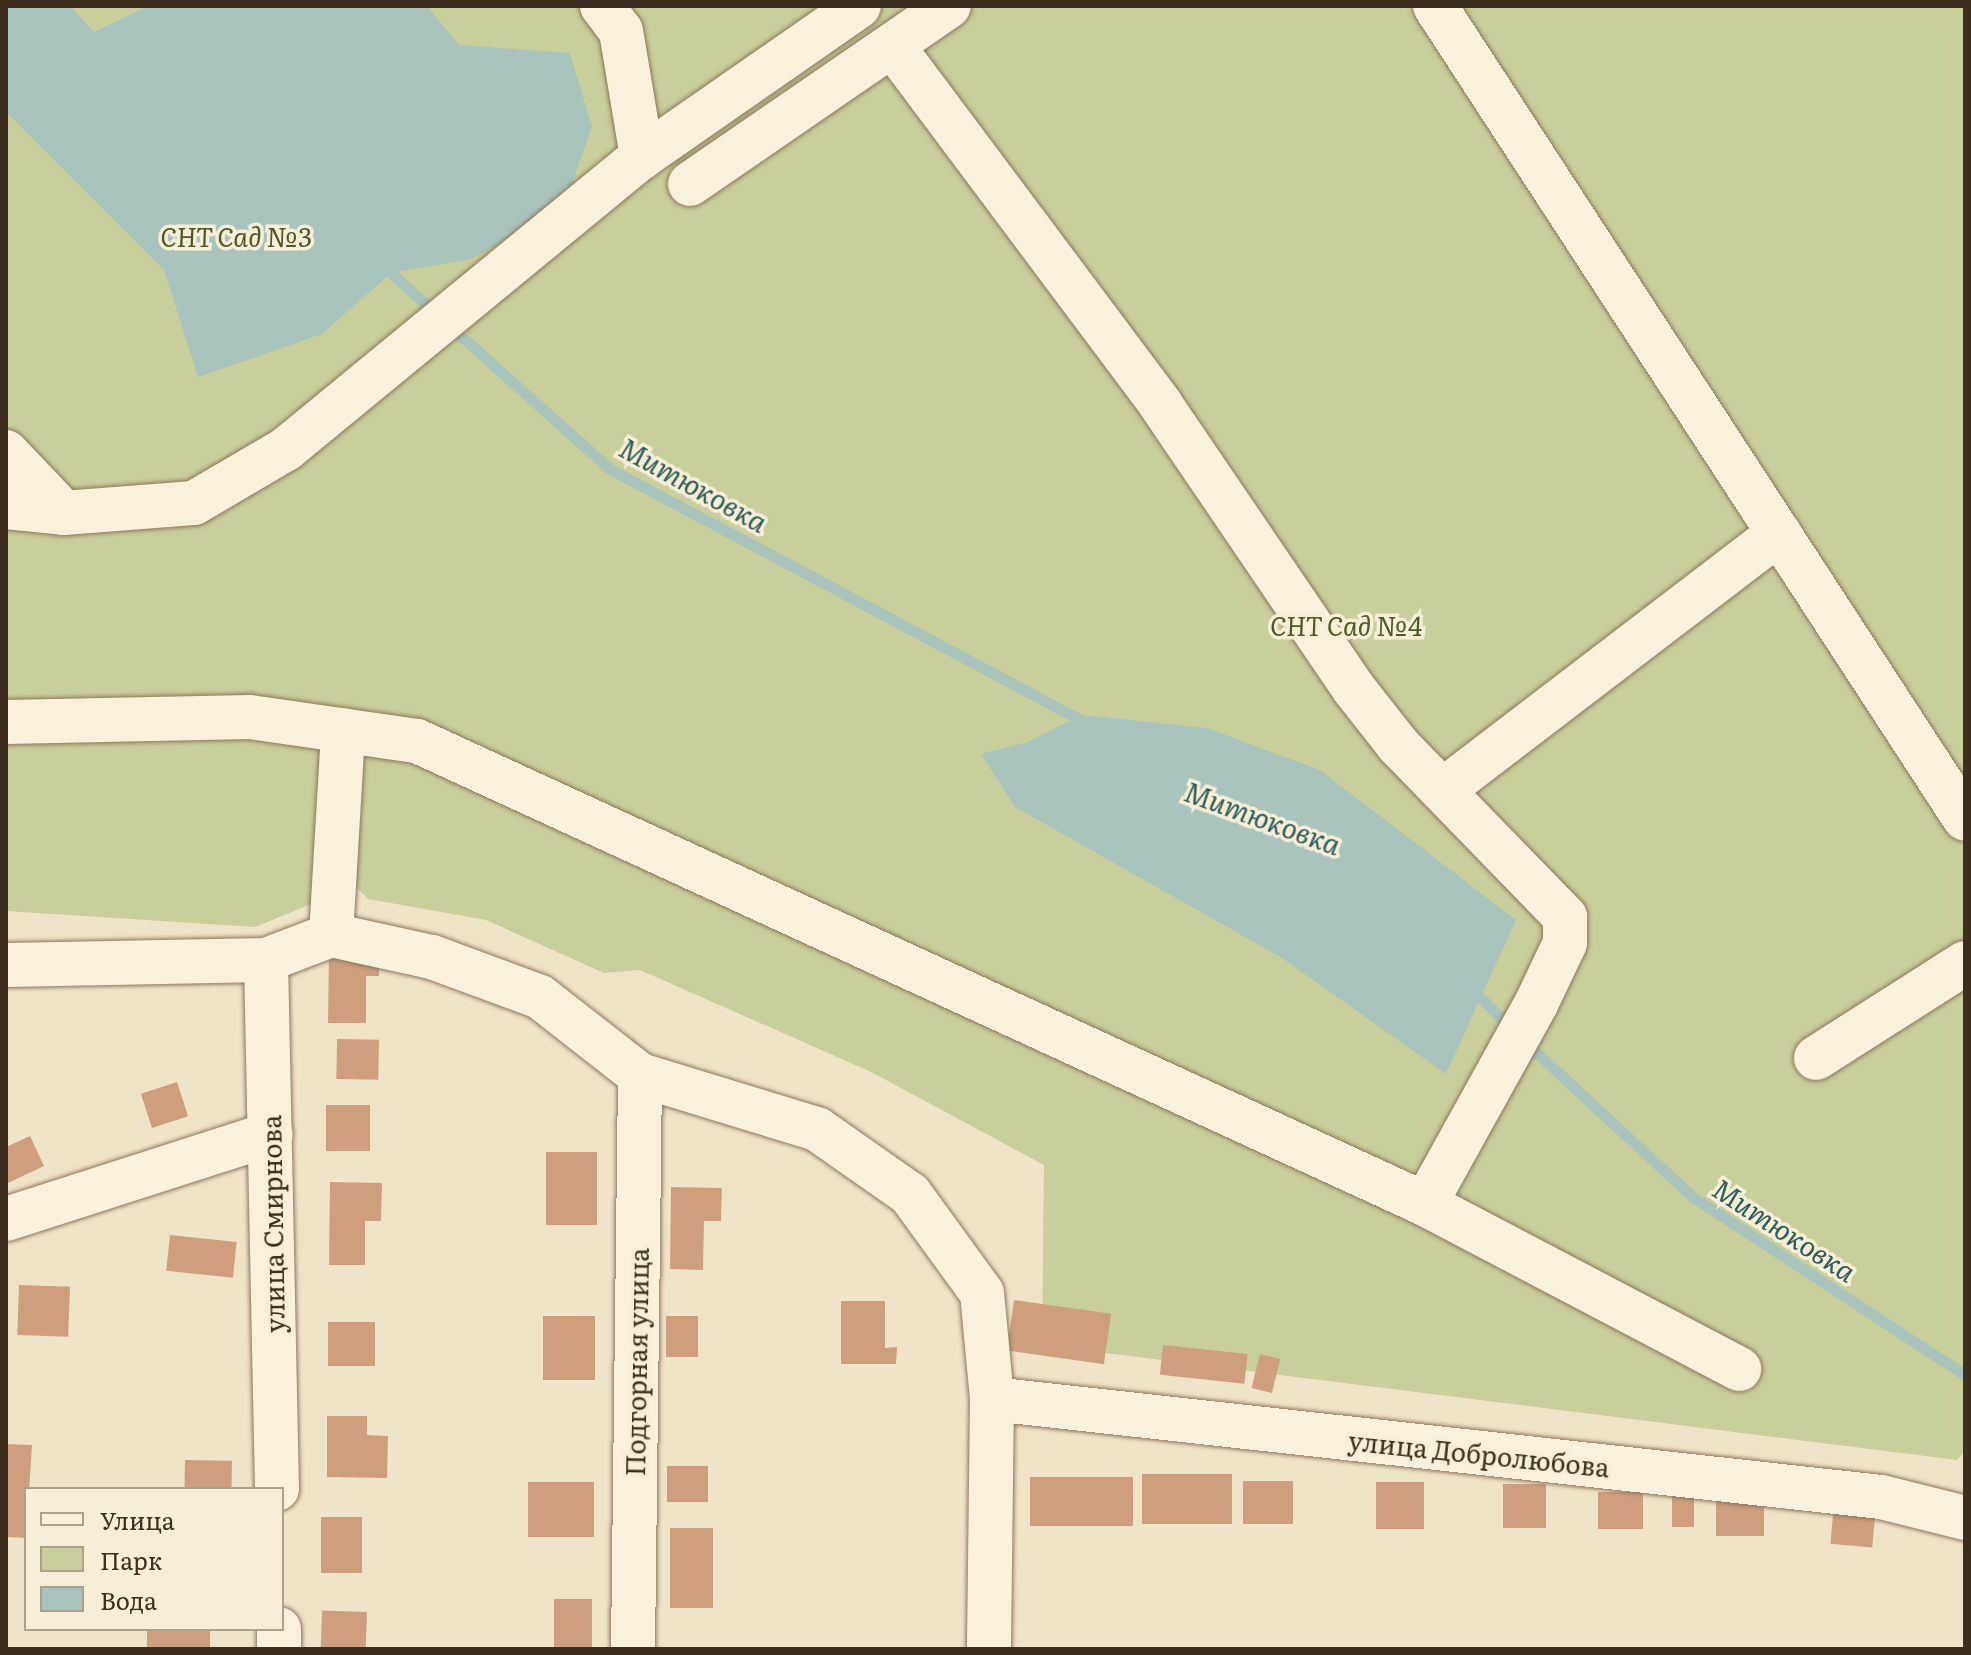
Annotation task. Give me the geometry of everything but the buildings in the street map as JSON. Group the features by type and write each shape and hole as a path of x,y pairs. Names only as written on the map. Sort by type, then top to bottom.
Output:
{"street":[{"path":"602,6 621,31 642,157"},
{"path":"6,507 64,513 194,503 286,449 642,157 859,6"},
{"path":"690,184 895,49 949,6"},
{"path":"1435,6 1965,819"},
{"path":"895,49 1161,405 1354,689 1443,790 1565,917 1565,943 1518,1038 1425,1204"},
{"path":"6,452 64,513"},
{"path":"1443,790 1779,533"},
{"path":"6,722 250,717 417,741 1425,1204 1739,1369"},
{"path":"331,935 343,730"},
{"path":"6,965 266,960 331,935 432,957 540,997 640,1075 817,1129 910,1194 982,1293 992,1399 989,1649"},
{"name":"улица Смирнова","path":"266,960 277,1487"},
{"path":"1816,1058 1965,963"},
{"name":"Подгорная улица","path":"633,1649 640,1075"},
{"path":"6,1219 271,1134"},
{"name":"улица Добролюбова","path":"992,1399 1881,1497 1965,1518"}],"green space":[{"name":"СНТ Сад №4","path":"6,6 1965,6 1965,1451 1957,1460 1042,1345 1044,1165 871,1072 640,970 604,973 486,920 368,899 355,886 255,927 6,911"}],"water":[{"path":"6,6 70,6 94,32 148,6 427,6 459,45 570,53 592,127 568,194 527,228 471,259 391,273 322,334 198,377 164,270 6,112"},
{"path":"1081,715 1207,728 1320,770 1516,920 1446,1074 1282,958 1015,807 981,754 1028,742"}],"waterway":[{"name":"Митюковка","path":"391,273 438,315"},
{"name":"Митюковка","path":"451,327 610,469 1090,725"},
{"name":"Митюковка","path":"1475,992 1511,1028"},
{"name":"Митюковка","path":"1526,1043 1693,1197 1965,1375"}],"park label":[{"name":"СНТ Сад №3","path":"236,236"}]}
